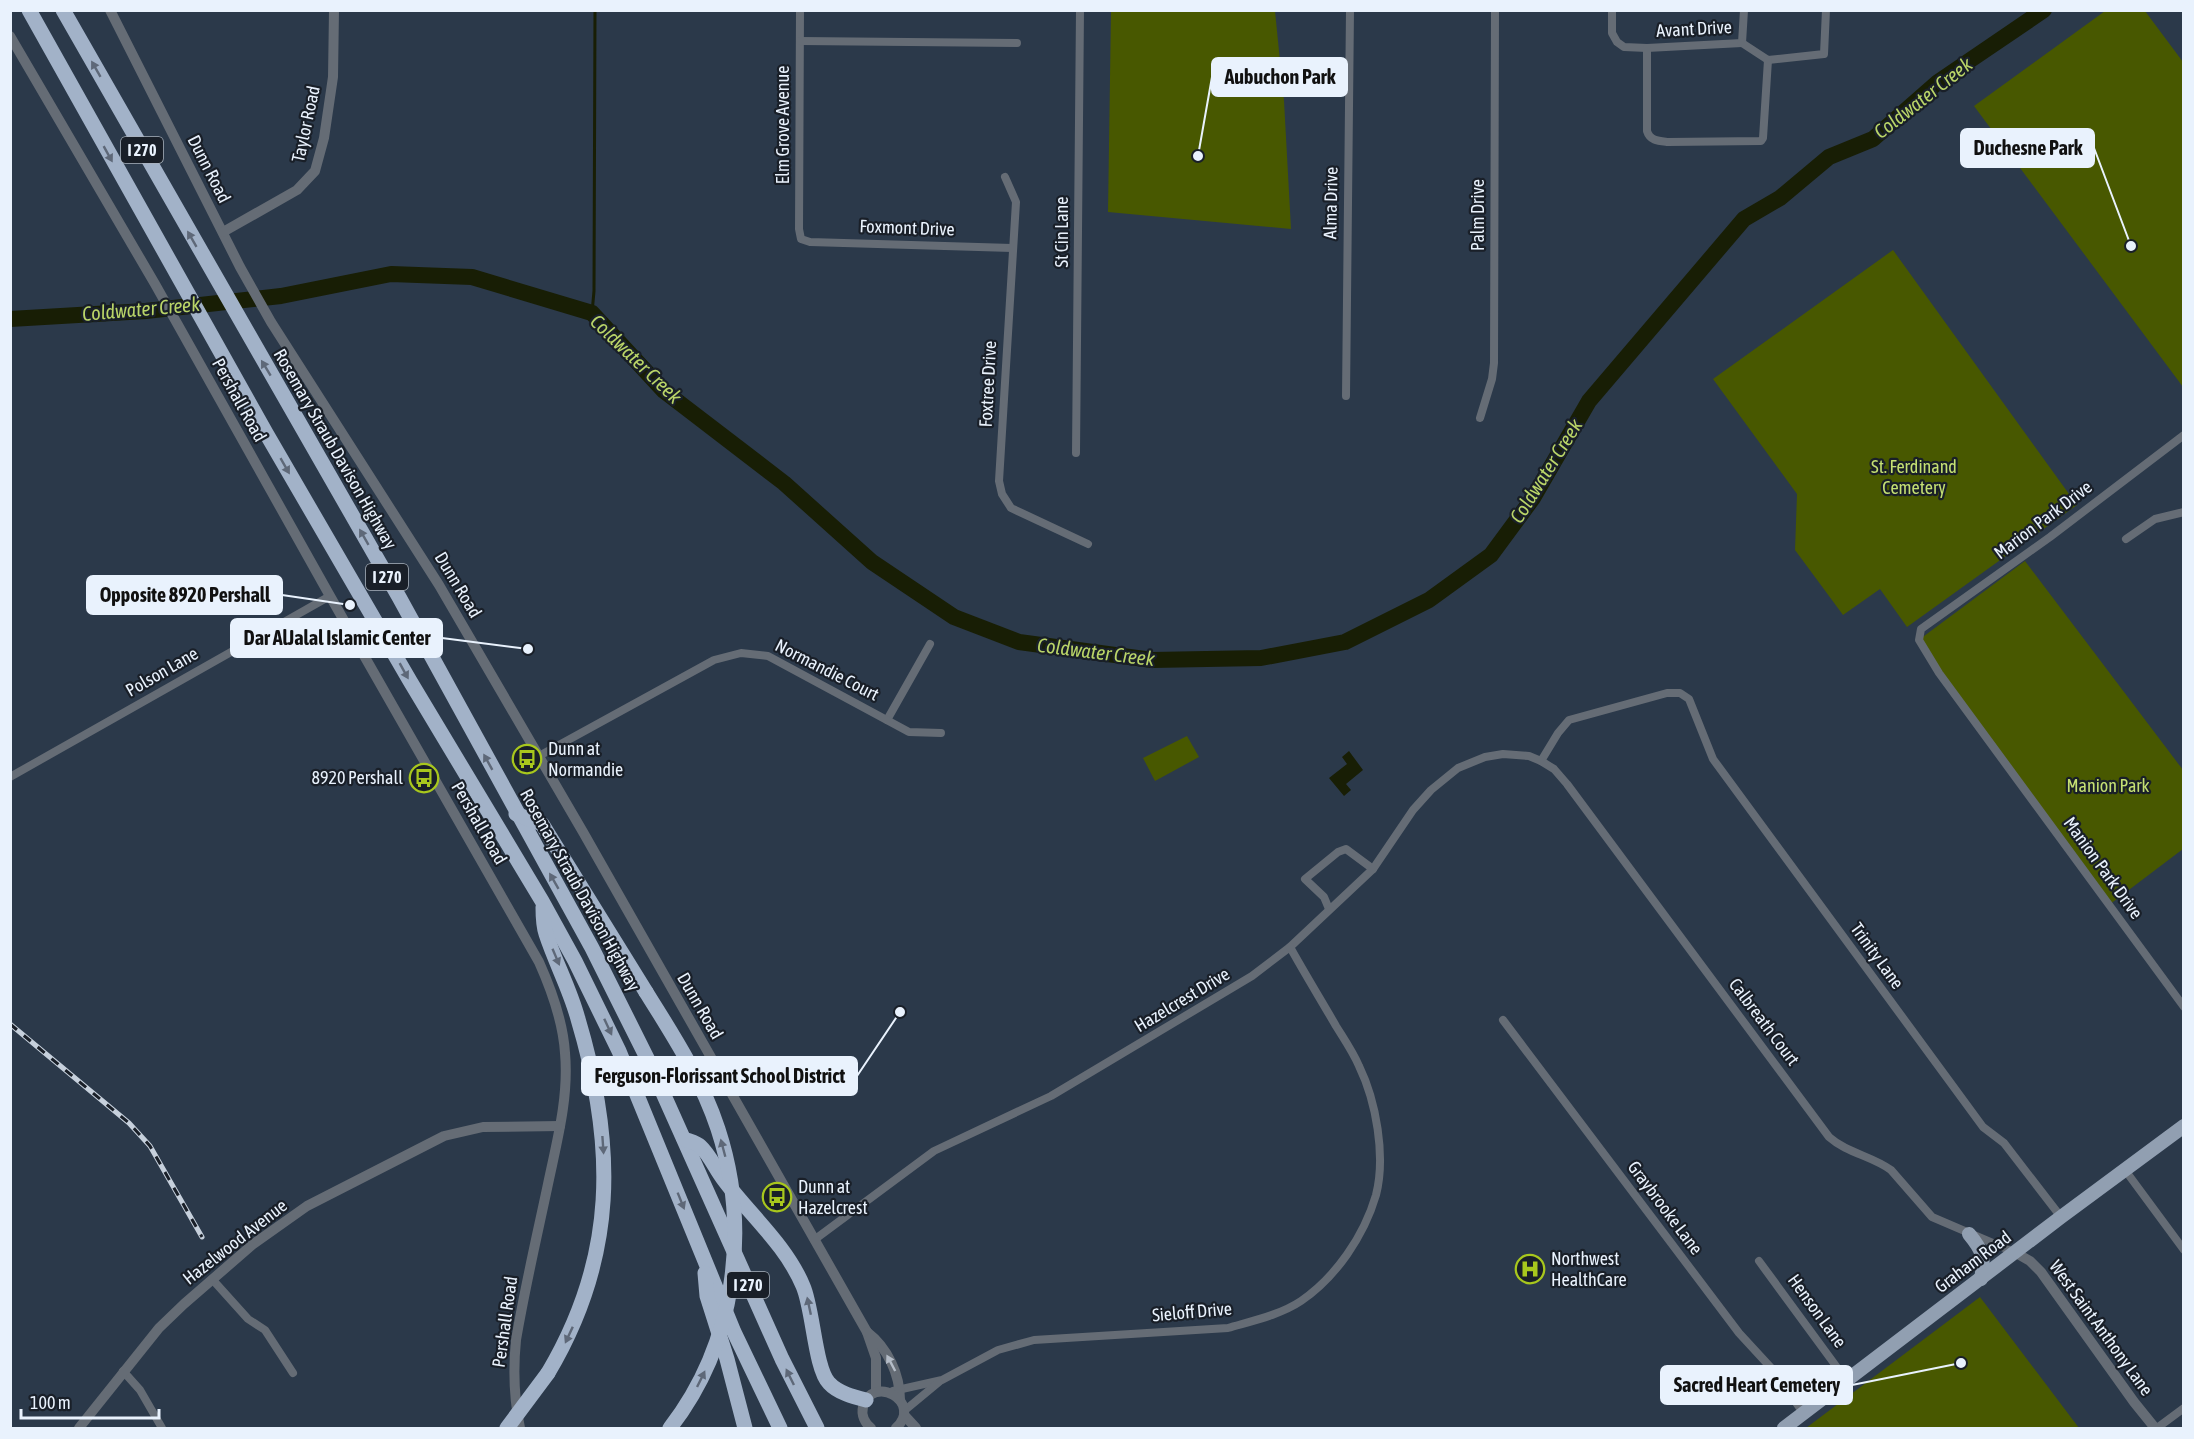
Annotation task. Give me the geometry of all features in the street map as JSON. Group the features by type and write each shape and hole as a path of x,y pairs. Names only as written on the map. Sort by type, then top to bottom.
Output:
{"highway":[{"name":"I 270","path":"29,10 203,324 575,961 619,1051 743,1353 780,1428"},
{"name":"Rosemary Straub Davison Highway","path":"63,10 252,344 394,588 602,968 684,1139 777,1349 817,1428"},
{"path":"516,814 542,824 684,1054 714,1118 726,1157 735,1224 732,1281 718,1339 695,1391 670,1428"},
{"path":"507,1428 548,1373 574,1324 594,1266 601,1233 604,1190 602,1136 592,1074 578,1016 545,932 542,901"},
{"path":"684,1139 700,1145 725,1182 778,1245 796,1272 807,1299 820,1363 824,1377 829,1384 848,1395 871,1396"},
{"path":"703,1255 707,1296 745,1428"}],"main road":[{"name":"Graham Road","path":"1784,1428 2184,1126"},
{"path":"1968,1234 1983,1254 1981,1279"}],"street":[{"name":"Dunn Road","path":"110,10 240,267 272,322 440,585 867,1332 876,1358 871,1396 863,1406 864,1419 871,1428"},
{"name":"Taylor Road","path":"223,232 297,190 315,171 324,138 333,77 334,10"},
{"name":"Elm Grove Avenue","path":"800,10 799,229 801,239"},
{"name":"St Cin Lane","path":"1076,453 1080,10"},
{"name":"Alma Drive","path":"1346,396 1350,10"},
{"name":"Palm Drive","path":"1480,418 1492,379 1494,363 1495,10"},
{"name":"Avant Drive","path":"1612,10 1612,33 1617,42 1624,47 1647,48 1742,43 1744,10"},
{"path":"1742,43 1768,60 1824,54 1826,10"},
{"name":"Pershall Road","path":"10,36 180,327 330,596 539,962 552,991 558,1011 565,1054 565,1083 560,1126 516,1340 514,1384 520,1428"},
{"path":"800,41 1017,42"},
{"path":"1647,48 1647,131 1653,140 1668,142 1761,141 1768,60"},
{"name":"Foxtree Drive","path":"1005,177 1016,202 999,481 1002,494 1011,508 1088,544"},
{"name":"Foxmont Drive","path":"801,239 810,242 1012,248"},
{"name":"Marion Park Drive","path":"1921,629 2050,537 2184,435"},
{"path":"2126,538 2155,519 2184,512"},
{"name":"Polson Lane","path":"10,777 330,596"},
{"name":"Manion Park Drive","path":"1921,629 1919,640 1939,673 2184,1007"},
{"path":"887,720 930,644"},
{"name":"Normandie Court","path":"539,756 714,660 741,653 768,656 909,732 941,733"},
{"name":"Trinity Lane","path":"1541,761 1557,733 1569,720 1667,693 1680,693 1689,699 1713,759 1983,1127 2004,1143 2061,1217"},
{"name":"Hazelcrest Drive","path":"814,1240 934,1151 1051,1096 1245,981 1290,947 1373,869 1413,810 1431,790 1458,768 1485,757 1503,754 1529,756"},
{"name":"Calbreath Court","path":"1529,756 1554,769 1567,784 1829,1137 1839,1145 1891,1170 1932,1217 2016,1253"},
{"path":"1329,909 1324,897 1305,879 1338,852 1346,849 1373,869"},
{"name":"Sieloff Drive","path":"900,1395 942,1380 998,1350 1034,1340 1228,1328 1265,1317 1300,1301 1334,1273 1358,1237 1376,1194 1380,1155 1375,1112 1359,1066 1290,947"},
{"name":"Graybrooke Lane","path":"1503,1020 1739,1333 1774,1371 1804,1414"},
{"name":"Hazelwood Avenue","path":"79,1428 159,1328 252,1245 307,1206 444,1136 483,1127 560,1126"},
{"path":"2125,1170 2184,1250"},
{"name":"West Saint Anthony Lane","path":"2016,1253 2030,1261 2041,1272 2134,1402 2156,1428"},
{"name":"Henson Lane","path":"1760,1261 1847,1381"},
{"path":"212,1279 248,1319 265,1330 293,1372"},
{"name":"Dunn Road","path":"867,1332 879,1341 899,1378 904,1413"},
{"path":"123,1371 140,1390 162,1428"},
{"name":"Sieloff Drive","path":"904,1413 942,1380"},
{"path":"871,1396 888,1392 900,1395"},
{"path":"2156,1428 2184,1408"},
{"path":"896,1428 904,1413 916,1428"}],"green space":[{"path":"1111,11 1275,11 1284,101 1291,229 1108,212"},
{"path":"2105,11 2145,11 2183,62 2183,387 1974,106"},
{"name":"St. Ferdinand Cemetery","path":"1893,250 2077,505 1907,627 1880,589 1843,615 1795,550 1797,494 1713,379"},
{"name":"Manion Park","path":"2025,561 2183,770 2183,849 2109,905 1916,642"},
{"path":"1187,736 1199,757 1155,781 1143,758"},
{"path":"1980,1297 2079,1428 1806,1428"}],"shaded area":[{"path":"1349,751 1363,770 1346,784 1351,790 1344,796 1329,778 1347,764 1342,757"}],"waterway":[{"path":"592,313 595,10"},
{"name":"Coldwater Creek","path":"10,319 146,311 281,296 391,274 472,277 592,313 664,391 784,483 872,562 954,617 1019,642 1152,660 1261,658 1345,642 1429,600 1491,555 1533,498 1589,401 1744,219 1780,198 1829,157 1873,139 1938,82 2044,10"}],"railway":[{"path":"10,1024 129,1123 150,1146 202,1237"}],"place":[{"name":"Aubuchon Park","path":"1198,156"},
{"name":"Duchesne Park","path":"2131,246"},
{"name":"Opposite 8920 Pershall","path":"350,605"},
{"name":"Dar AlJalal Islamic Center","path":"528,649"},
{"name":"Dunn at Normandie","path":"527,759"},
{"name":"8920 Pershall","path":"424,778"},
{"name":"Ferguson-Florissant School District","path":"900,1012"},
{"name":"Dunn at Hazelcrest","path":"777,1197"},
{"name":"Northwest HealthCare","path":"1530,1269"},
{"name":"Sacred Heart Cemetery","path":"1961,1363"}]}
